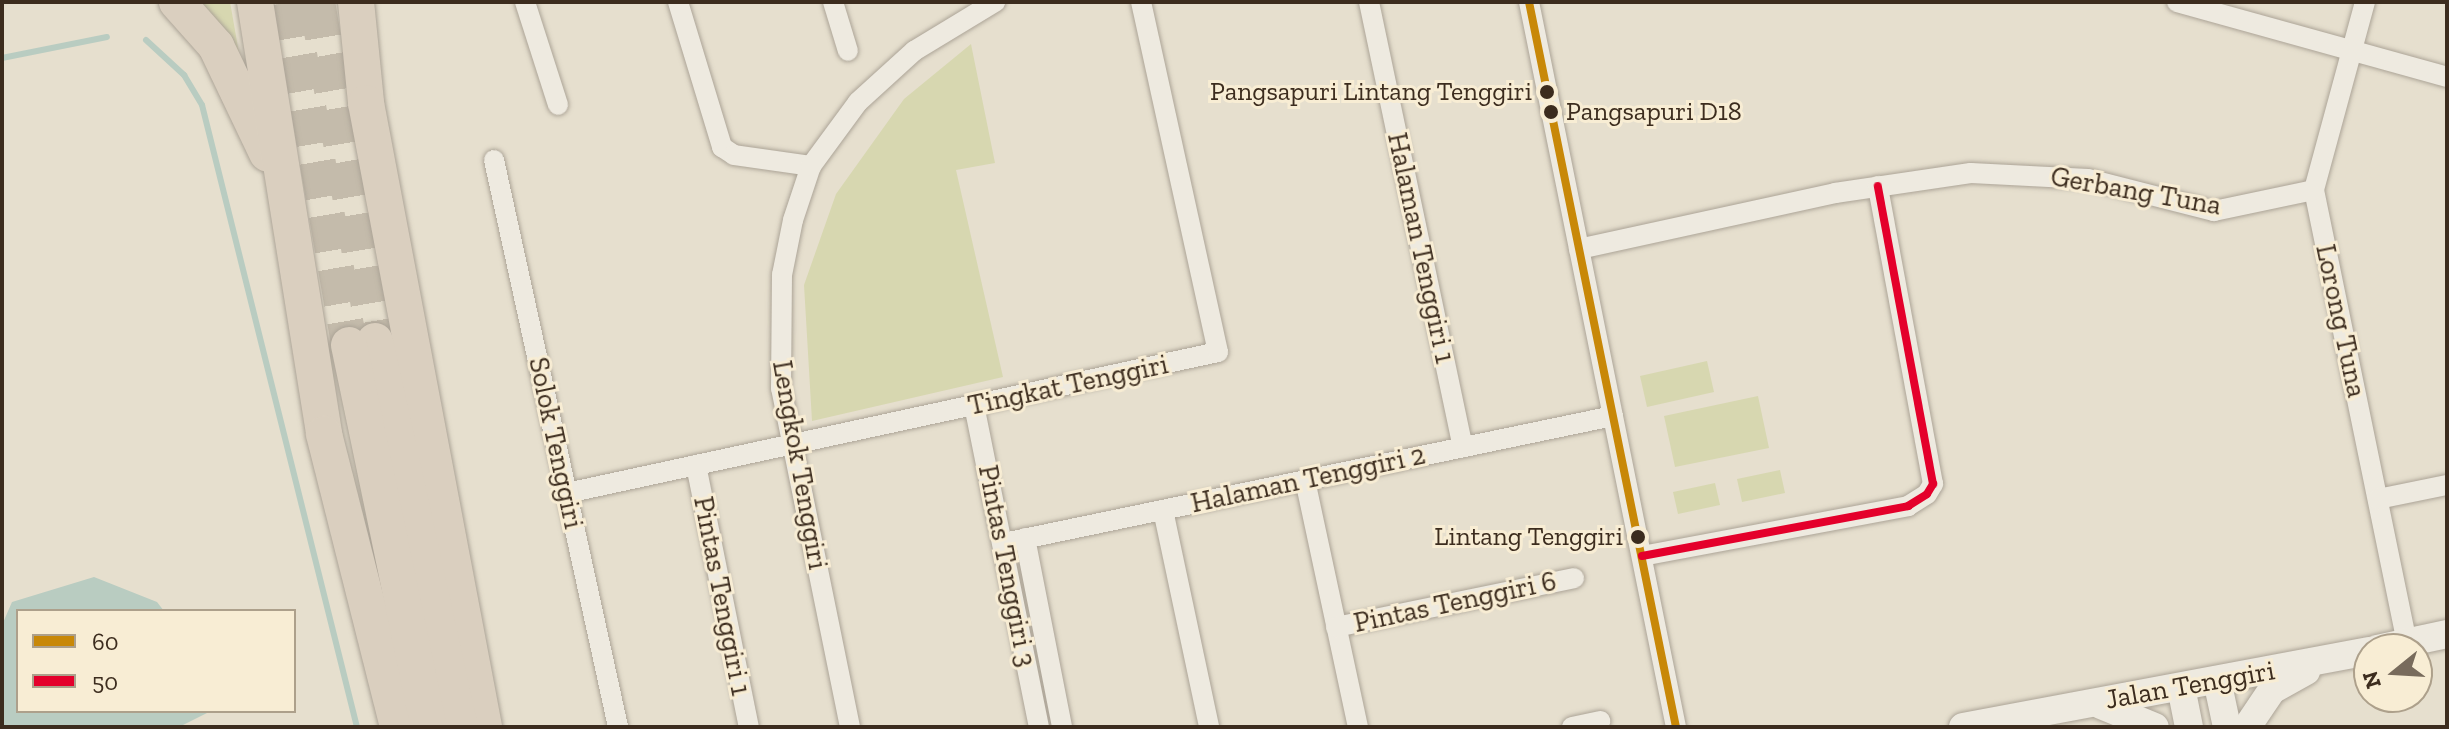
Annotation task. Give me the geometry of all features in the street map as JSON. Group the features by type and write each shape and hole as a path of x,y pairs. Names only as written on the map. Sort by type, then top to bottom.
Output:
{"highway":[{"path":"177,2 216,46 286,194"},
{"path":"255,2 324,434 398,727"},
{"path":"360,12 366,103 484,727"},
{"path":"429,727 362,343 460,727"}],"street":[{"path":"525,2 558,105"},
{"path":"678,2 722,147 734,155 811,166"},
{"path":"833,2 848,51"},
{"name":"Lengkok Tenggiri","path":"850,727 792,444 778,332 790,234 811,166 840,122 877,83 914,51 995,2"},
{"name":"Tingkat Tenggiri","path":"567,493 1218,352 1141,2"},
{"name":"Halaman Tenggiri 1","path":"1369,2 1463,447"},
{"path":"1529,2 1676,727"},
{"path":"2177,2 2447,77"},
{"path":"2249,22 2255,2"},
{"name":"Lorong Tuna","path":"2365,2 2314,190 2405,633"},
{"name":"Solok Tenggiri","path":"494,160 618,727"},
{"name":"Gerbang Tuna","path":"1579,249 1878,186 1971,173 2022,173 2088,179 2214,211 2314,190"},
{"path":"1642,556 1908,506 1927,494 1933,484 1878,186"},
{"name":"Pintas Tenggiri 3","path":"974,405 1039,727"},
{"name":"Halaman Tenggiri 2","path":"1004,543 1613,416"},
{"name":"Pintas Tenggiri 1","path":"696,465 749,727"},
{"path":"1305,480 1358,727"},
{"path":"2378,499 2447,485"},
{"path":"1163,510 1209,727"},
{"name":"Pintas Tenggiri 3","path":"1025,538 1062,727"},
{"name":"Pintas Tenggiri 6","path":"1336,627 1574,578"},
{"name":"Jalan Tenggiri","path":"1963,727 2353,654"},
{"path":"2247,727 2272,690 2340,657"},
{"path":"2217,680 2227,727"},
{"path":"2181,687 2189,727"},
{"path":"2093,703 2136,715 2155,727"},
{"path":"1572,727 1600,721"}],"green space":[{"path":"194,2 230,2 246,93"},
{"path":"971,44 995,163 956,170 1003,377 812,421 804,285 836,194 904,99"},
{"path":"1707,361 1714,392 1647,407 1640,376"},
{"path":"1758,396 1769,448 1675,467 1664,416"},
{"path":"1780,470 1785,493 1742,502 1737,479"},
{"path":"1715,483 1720,505 1678,514 1673,492"}],"shaded area":[{"path":"94,577 157,602 162,609 16,609 16,713 207,713 179,727 2,727 2,625 12,602"}],"waterway":[{"path":"2,58 107,37"},
{"path":"146,40 184,75 202,105 357,727"}],"tunnel":[{"path":"290,2 349,345"},
{"path":"317,2 375,341"}],"transit line":[{"name":"60","path":"1529,2 1676,727"},
{"name":"50","path":"1642,556 1908,506 1927,494 1933,484 1878,186"}],"place":[{"name":"Pangsapuri Lintang Tenggiri","path":"1547,92"},
{"name":"Pangsapuri D18","path":"1551,112"},
{"name":"Lintang Tenggiri","path":"1638,537"}]}
